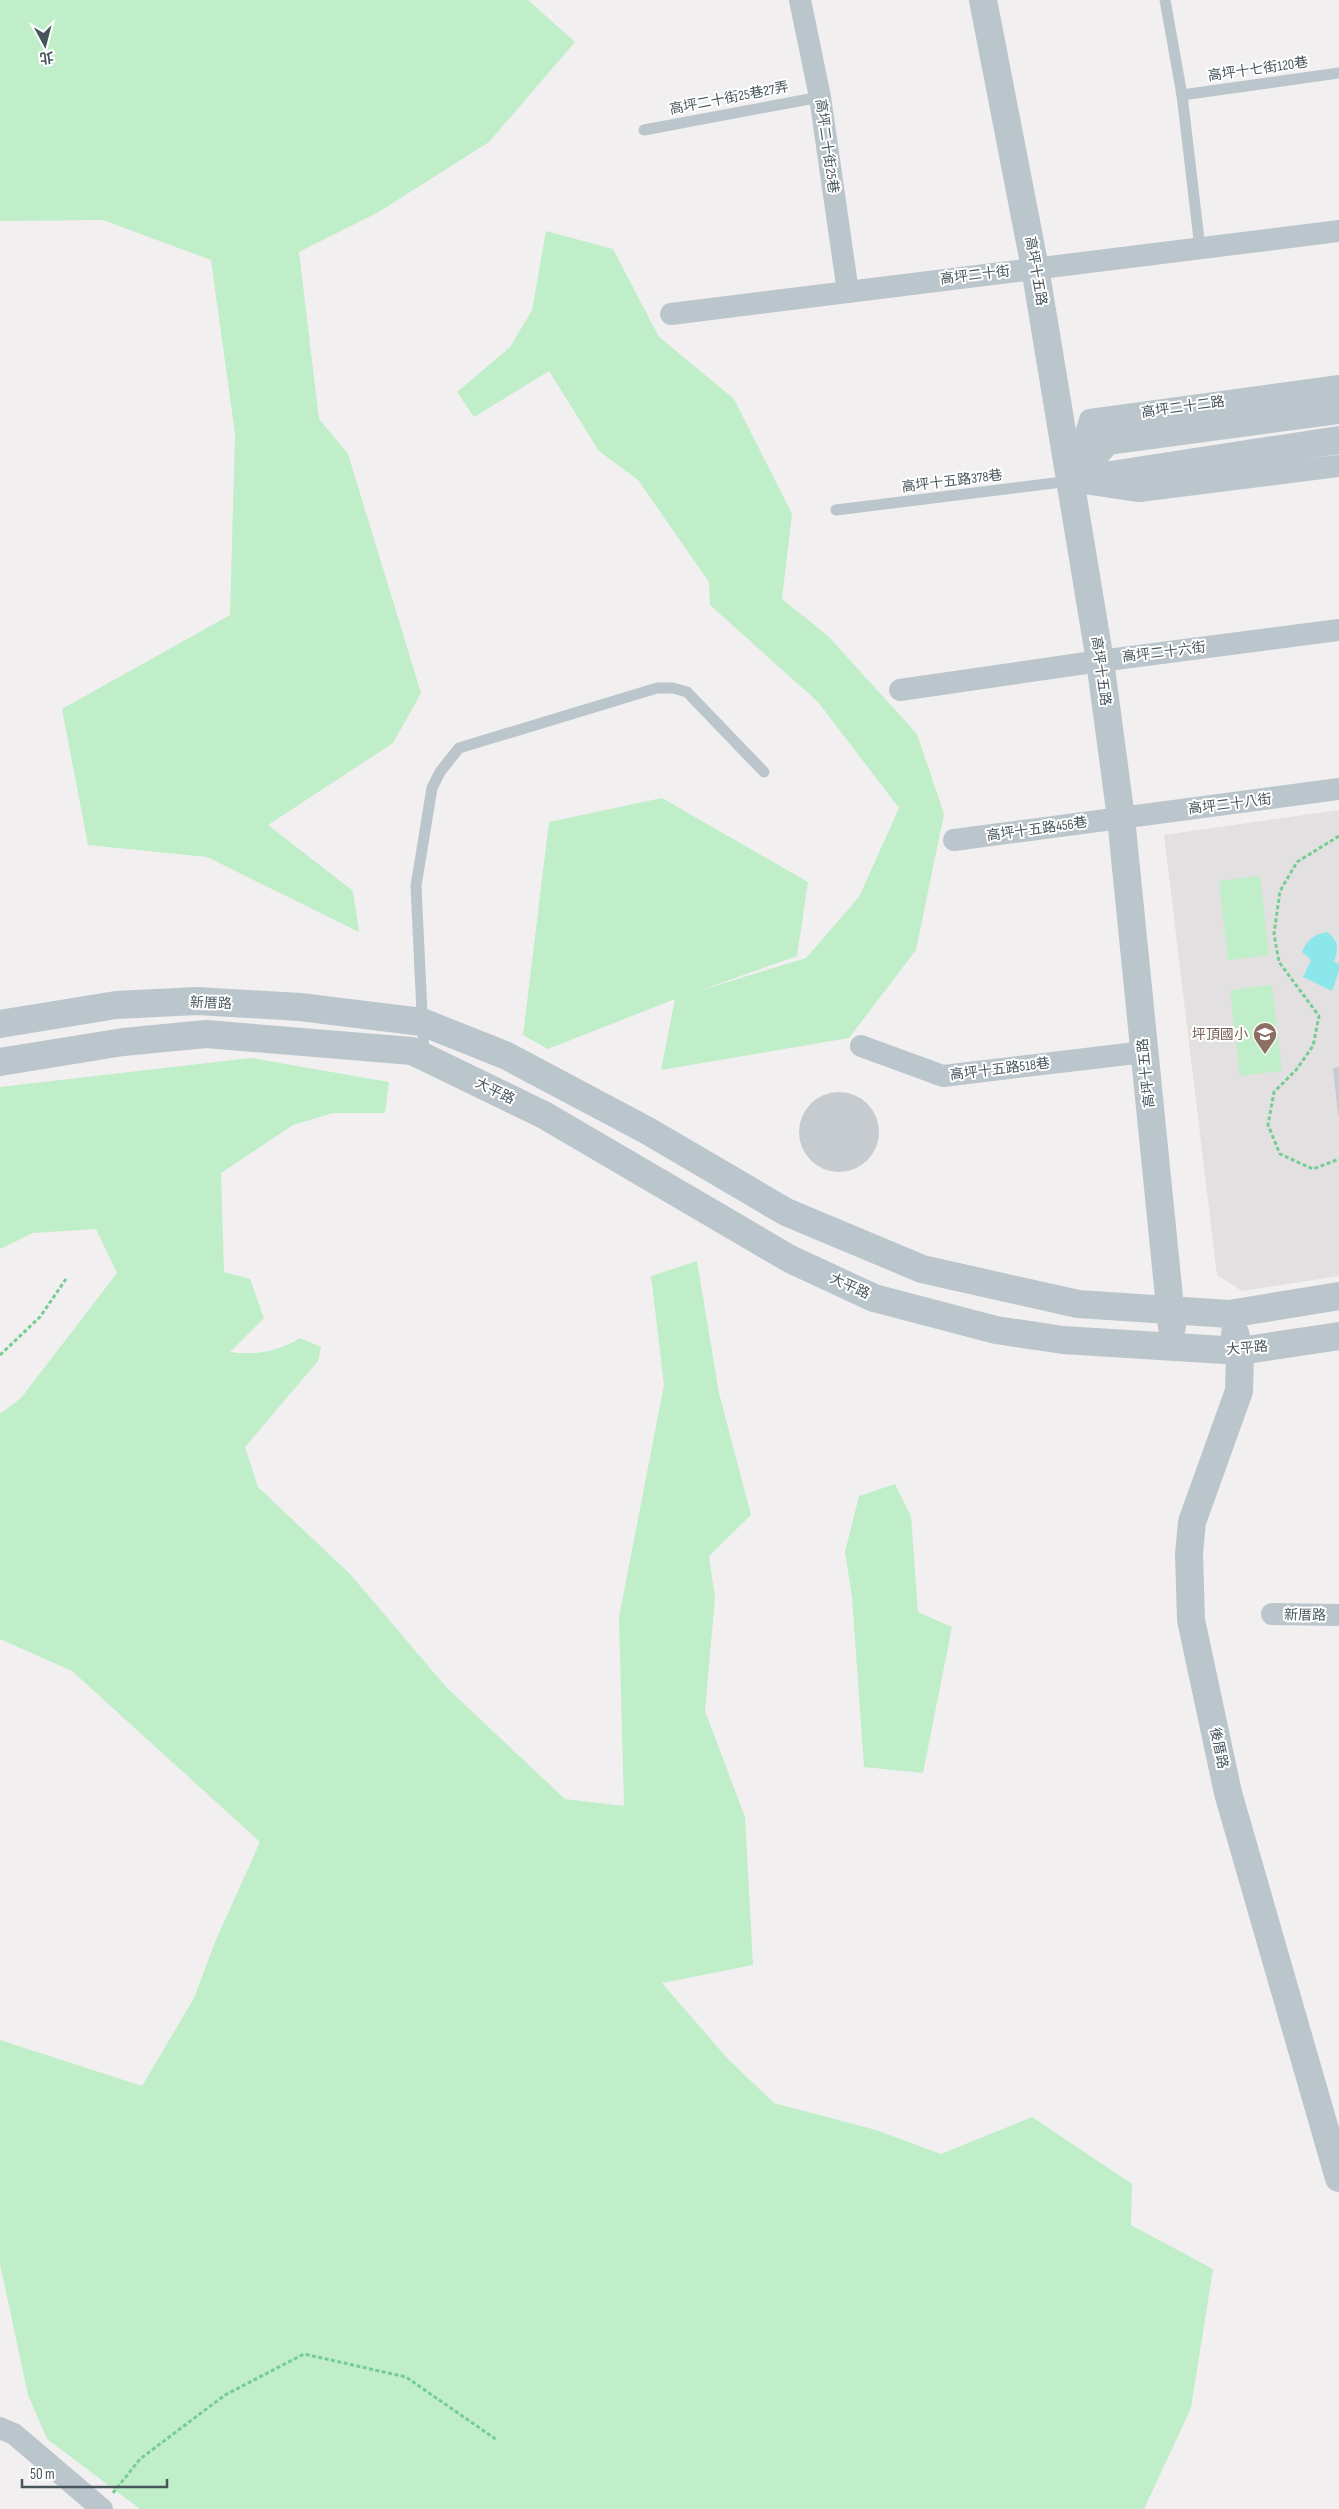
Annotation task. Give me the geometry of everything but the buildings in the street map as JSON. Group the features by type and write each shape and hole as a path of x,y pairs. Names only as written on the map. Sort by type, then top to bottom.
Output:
{"street":[{"name":"高坪二十街25巷","path":"800,0 820,97 848,292"},
{"name":"高坪十五路","path":"983,0 1035,268 1072,481 1100,661 1121,818 1170,1309 1176,1348"},
{"name":"高坪二十街","path":"671,314 1339,231"},
{"name":"高坪二十二路","path":"1072,481 1090,420 1339,386"},
{"name":"高坪二十二路","path":"1072,481 1107,441 1339,410"},
{"path":"1072,481 1339,440"},
{"path":"1072,481 1139,491 1339,466"},
{"name":"高坪二十六街","path":"900,690 1100,661 1339,630"},
{"name":"高坪二十八街","path":"1121,818 1339,789"},
{"name":"高坪十五路456巷","path":"954,840 1121,818"},
{"name":"新厝路","path":"0,1024 116,1005 197,1001 300,1008 422,1022"},
{"path":"422,1022 507,1056 648,1131 786,1212 922,1270 1078,1304 1229,1314 1339,1296"},
{"path":"0,1062 123,1042 206,1034 418,1054"},
{"name":"高坪十五路518巷","path":"861,1046 943,1076 1144,1052"},
{"name":"大平路","path":"418,1054 544,1115 790,1259 874,1298 996,1330 1063,1340 1240,1351 1339,1336"},
{"name":"後厝路","path":"1229,1314 1240,1351 1239,1391 1192,1522 1189,1554 1191,1620 1228,1793 1339,2178"},
{"name":"新厝路","path":"1272,1614 1339,1615"},
{"path":"0,2428 14,2434 102,2509"}],"lane":[{"path":"1165,0 1182,95 1200,248"},
{"name":"高坪十七街120巷","path":"1182,95 1339,73"},
{"name":"高坪二十街25巷27弄","path":"644,130 820,97"},
{"name":"高坪十五路378巷","path":"836,510 1072,481"},
{"path":"418,1054 422,1022 416,886 432,788 440,772 459,748 657,688 673,688 688,692 764,772"}],"path":[{"path":"1339,836 1297,862 1280,891 1274,934 1279,962 1319,1016 1313,1046 1296,1070 1274,1092 1268,1125 1280,1154 1313,1169 1339,1159"},
{"path":"0,1355 40,1317 66,1279"},
{"path":"102,2509 140,2459 225,2395 304,2354 406,2377 497,2440"}],"shaded area":[{"name":"坪頂國小","path":"1339,810 1339,1276 1242,1291 1217,1275 1164,835"}],"green space":[{"path":"0,0 528,0 575,42 489,142 377,213 299,252 319,419 348,454 421,693 393,743 268,825 353,891 359,932 207,857 88,845 62,709 230,615 235,434 211,260 103,220 0,221"},
{"path":"546,231 613,249 659,337 734,399 792,514 782,599 828,636 917,734 944,814 916,950 849,1038 661,1070 675,999 548,1049 523,1035 549,822 662,798 808,882 797,956 695,992 806,958 859,897 899,808 818,702 710,605 709,582 638,480 599,451 549,371 474,417 457,392 510,347 532,310"},
{"path":"1260,876 1269,955 1228,960 1219,881"},
{"path":"1272,985 1282,1071 1240,1076 1230,990"},
{"path":"251,1058 389,1082 385,1113 333,1113 293,1125 221,1173 224,1272 250,1279 264,1318 230,1352 257,1353 284,1346 300,1338 321,1347 318,1361 245,1447 258,1487 350,1574 447,1688 565,1799 624,1806 619,1617 664,1385 651,1276 697,1261 719,1393 751,1515 709,1556 715,1598 705,1711 745,1817 753,1965 662,1983 727,2058 774,2103 876,2130 941,2154 1032,2117 1132,2184 1131,2225 1213,2269 1191,2408 1144,2509 140,2509 47,2439 28,2395 0,2264 0,2040 142,2086 194,1998 215,1942 260,1842 72,1671 0,1639 0,1414 21,1398 117,1273 96,1229 33,1233 0,1249 0,1087"},
{"path":"895,1484 911,1516 918,1612 952,1627 923,1773 864,1767 852,1597 845,1552 859,1496"}],"water":[{"path":"1327,932 1336,942 1337,953 1334,962 1339,964 1339,971 1332,991 1303,977 1311,960 1302,952 1304,948 1312,938"}],"place":[{"name":"坪頂國小","path":"1265,1055"}]}
